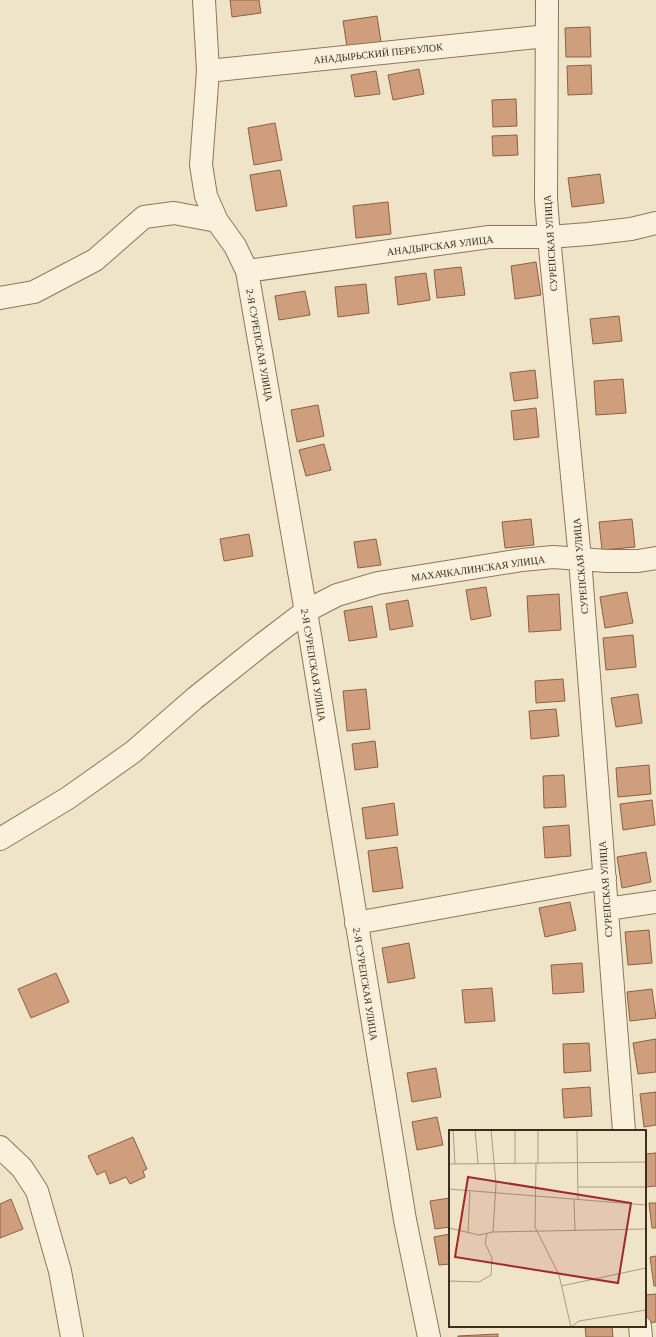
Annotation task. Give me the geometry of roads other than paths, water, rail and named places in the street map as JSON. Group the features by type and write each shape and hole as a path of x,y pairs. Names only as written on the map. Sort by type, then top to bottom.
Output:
{"street":[{"name":"2-Я СУРЕПСКАЯ УЛИЦА","path":"204,0 208,71 201,165 206,196 217,221 235,246 247,271 306,611 405,1220 429,1337"},
{"name":"СУРЕПСКАЯ УЛИЦА","path":"547,0 546,199 580,559 624,1130"},
{"name":"АНАДЫРЬСКИЙ ПЕРЕУЛОК","path":"208,71 547,36"},
{"path":"0,298 34,292 95,260 144,217 174,213 217,221"},
{"name":"АНАДЫРСКАЯ УЛИЦА","path":"247,271 489,237 549,237 632,229 656,223"},
{"name":"МАХАЧКАЛИНСКАЯ УЛИЦА","path":"0,839 68,798 133,752 195,698 306,611 337,595 378,583 522,560 553,557 622,561 656,558"},
{"path":"356,923 605,878"},
{"path":"607,909 656,902"},
{"path":"0,1147 22,1168 37,1191 60,1271 72,1337"},
{"path":"640,1327 641,1337"}]}
